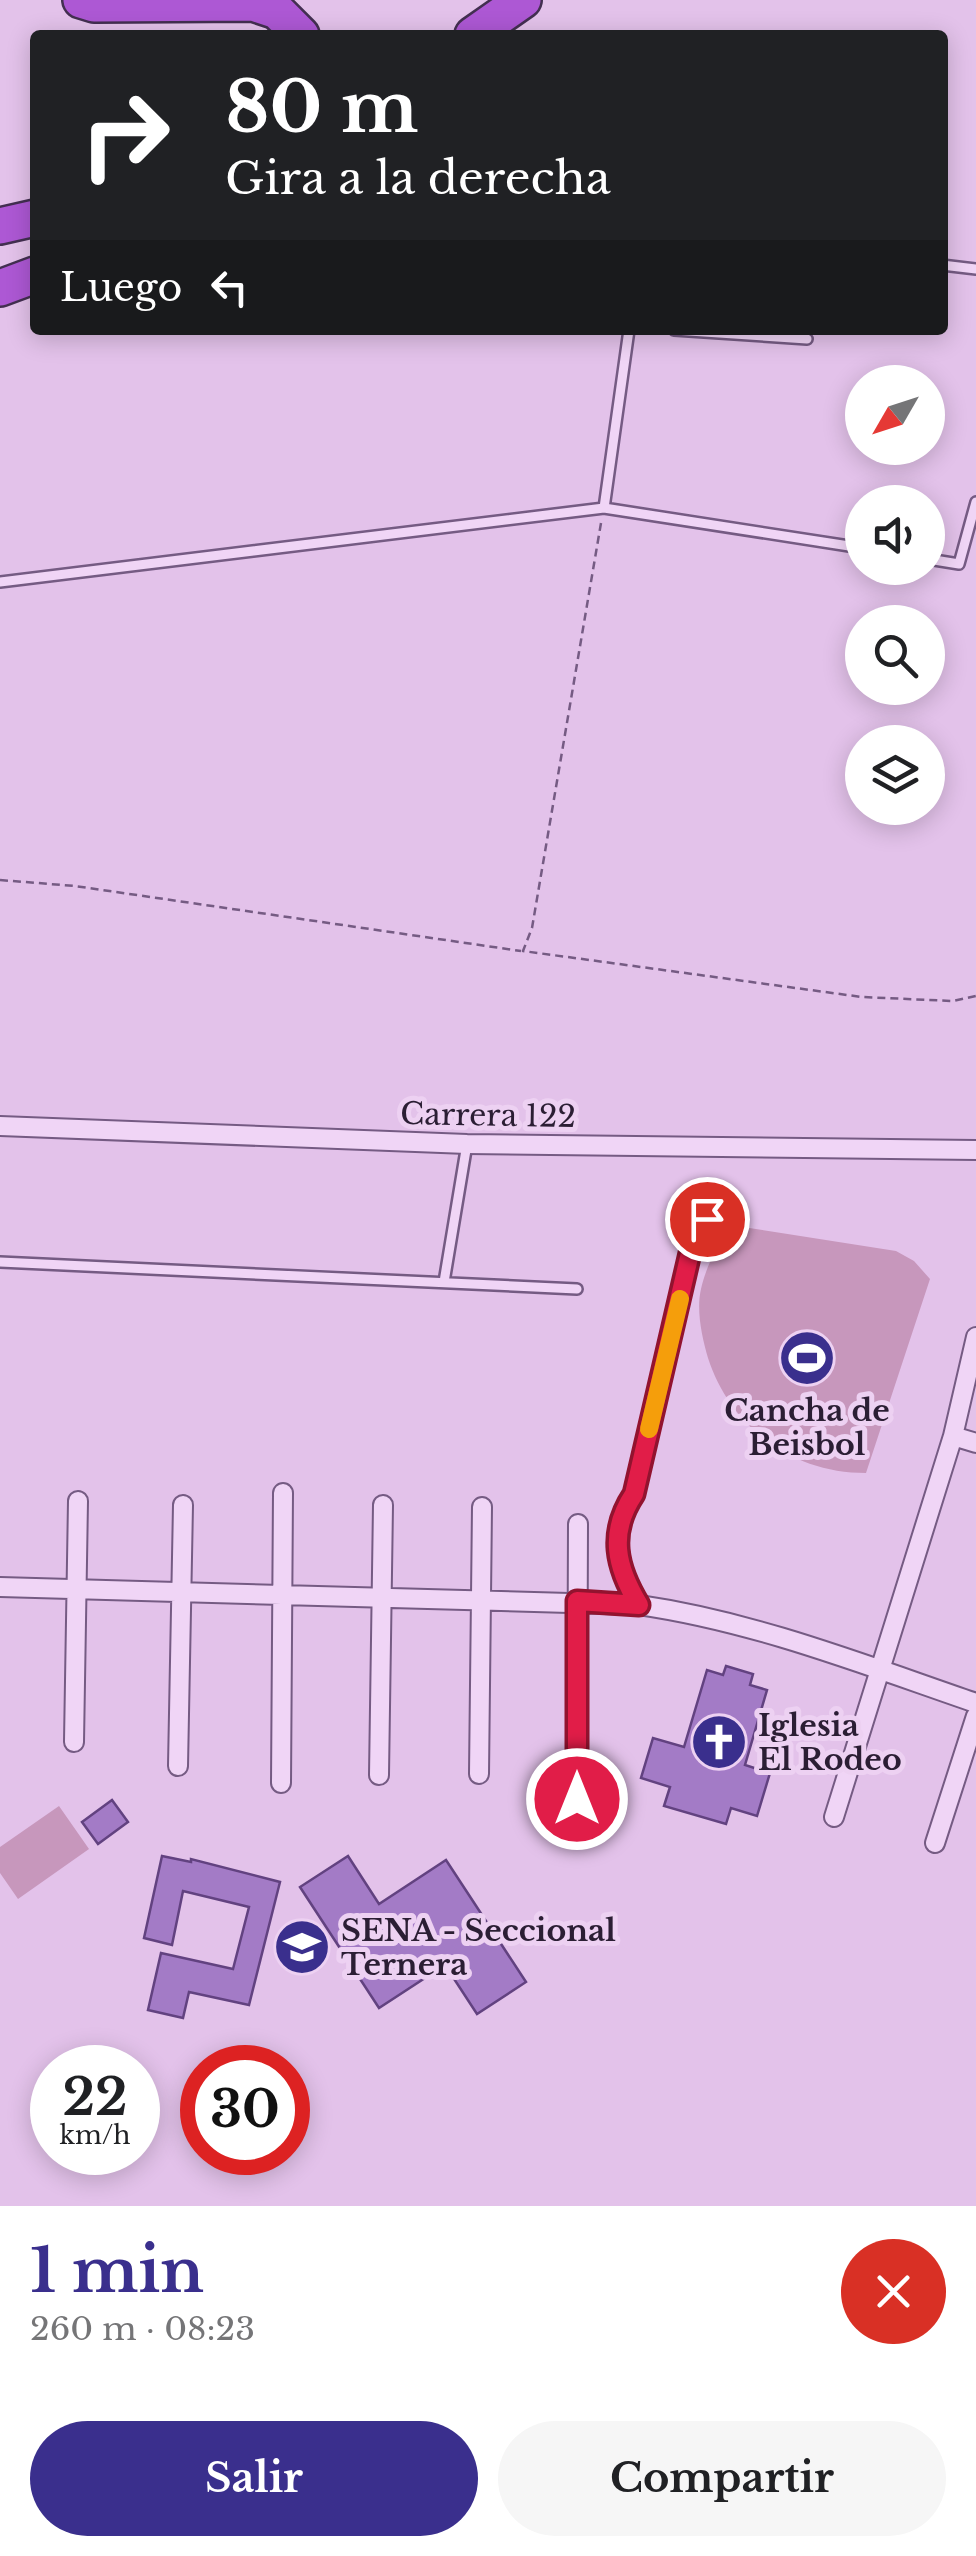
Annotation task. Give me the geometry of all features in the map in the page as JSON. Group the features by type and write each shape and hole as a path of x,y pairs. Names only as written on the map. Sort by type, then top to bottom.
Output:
{"highway":[{"path":"81,0 94,4 252,3 277,11 296,30"},
{"path":"480,30 523,0"},
{"path":"0,226 30,219"},
{"path":"0,288 30,277"}],"street":[{"name":"Carrera 122","path":"0,1126 466,1144 976,1150"},
{"path":"834,1817 953,1436 976,1336"},
{"path":"953,1436 976,1443"},
{"path":"281,1783 282,1492"},
{"path":"74,1742 78,1501"},
{"path":"379,1775 383,1504"},
{"path":"178,1766 182,1505"},
{"path":"479,1774 482,1506"},
{"path":"577,1799 578,1524"},
{"path":"0,1587 639,1605 705,1615 976,1704"},
{"path":"935,1843 976,1716"}],"lane":[{"path":"948,266 976,269"},
{"path":"604,508 628,335"},
{"path":"740,335 807,340"},
{"path":"945,562 959,564 976,502"},
{"path":"0,582 604,508 845,545"},
{"path":"444,1282 466,1144"},
{"path":"639,1605 625,1582 616,1539 621,1513 634,1494 694,1236 707,1219 708,1199"},
{"path":"0,1262 577,1289"}],"path":[{"path":"523,951 532,928 604,508"},
{"path":"0,880 75,886 862,996 953,1000 976,996"}],"shaded area":[{"name":"Cancha de Beisbol","path":"730,1225 896,1251 914,1261 930,1279 866,1473 813,1465 768,1442 732,1406 718,1383 704,1341 700,1297 709,1264"},
{"path":"59,1806 89,1849 18,1899 0,1873 0,1847"}],"building":[{"name":"Iglesia El Rodeo","path":"726,1666 753,1674 750,1685 767,1690 745,1765 770,1773 757,1816 731,1808 726,1824 664,1806 670,1787 641,1778 653,1738 684,1747 707,1670 723,1675"},
{"path":"112,1800 128,1822 98,1844 82,1822"},
{"path":"162,1856 191,1859 280,1882 249,2005 189,1992 183,2018 148,2010 161,1953 233,1969 249,1907 183,1891 172,1945 144,1938"},
{"path":"348,1856 379,1904 446,1860 526,1982 477,2014 445,1965 379,2008 300,1887"}],"slow traffic":[{"path":"649,1429 680,1299"}],"place":[{"name":"Cancha de Beisbol","path":"807,1358"},
{"name":"Iglesia El Rodeo","path":"719,1742"},
{"name":"SENA - Seccional Ternera","path":"302,1947"}],"route":[{"path":"577,1799 577,1601 639,1605 625,1582 616,1539 621,1513 634,1494 694,1236 707,1219"}]}
